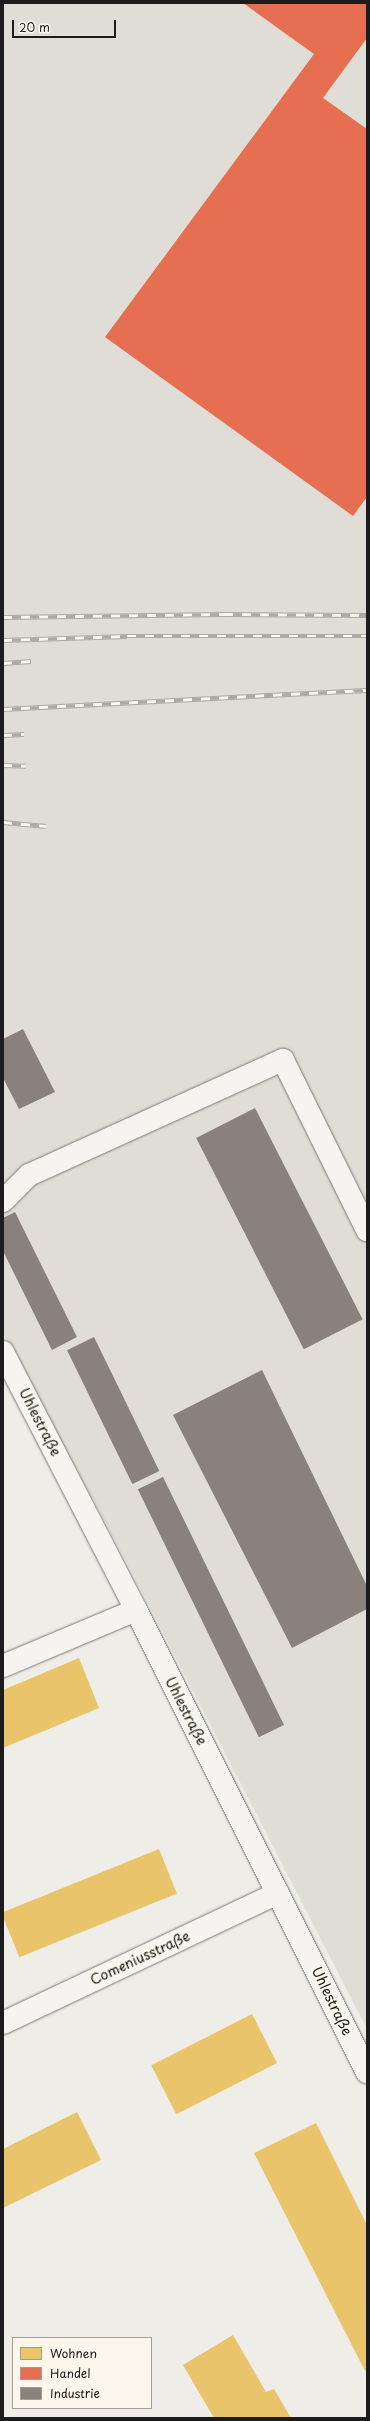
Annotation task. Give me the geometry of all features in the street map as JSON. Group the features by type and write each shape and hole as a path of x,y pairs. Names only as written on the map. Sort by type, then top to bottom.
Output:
{"street":[{"path":"3,1201 29,1175 282,1060 367,1230"},
{"name":"Uhlestraße","path":"3,1352 136,1610 367,2072"},
{"path":"3,1666 136,1610"},
{"name":"Comeniusstraße","path":"3,2023 278,1893"}],"shaded area":[{"path":"3,3 367,3 367,2029 126,1561 3,1333"}],"building: Wohnen":[{"path":"79,1658 99,1708 3,1748 3,1690"},
{"path":"159,1849 177,1894 19,1957 3,1917 3,1912"},
{"path":"252,2014 277,2063 176,2114 151,2065"},
{"path":"77,2112 101,2160 3,2208 3,2149"},
{"path":"316,2123 367,2225 367,2370 365,2371 254,2153"},
{"path":"233,2335 266,2392 274,2389 291,2418 214,2418 183,2365"}],"building: Handel":[{"path":"243,3 367,3 367,38 323,98 367,129 367,497 353,516 105,337 314,54"}],"building: Industrie":[{"path":"23,1029 55,1092 19,1109 3,1078 3,1039"},
{"path":"255,1108 363,1319 304,1349 196,1138"},
{"path":"15,1212 77,1337 52,1350 3,1251 3,1218"},
{"path":"94,1337 159,1471 132,1484 67,1350"},
{"path":"262,1370 367,1586 367,1609 292,1648 173,1415"},
{"path":"163,1477 284,1725 259,1737 138,1489"}],"railway":[{"path":"3,617 224,614 367,615"},
{"path":"3,640 127,636 367,636"},
{"path":"3,663 31,661"},
{"path":"3,709 367,690"},
{"path":"3,735 24,734"},
{"path":"3,765 26,766"},
{"path":"3,822 46,826"}]}
